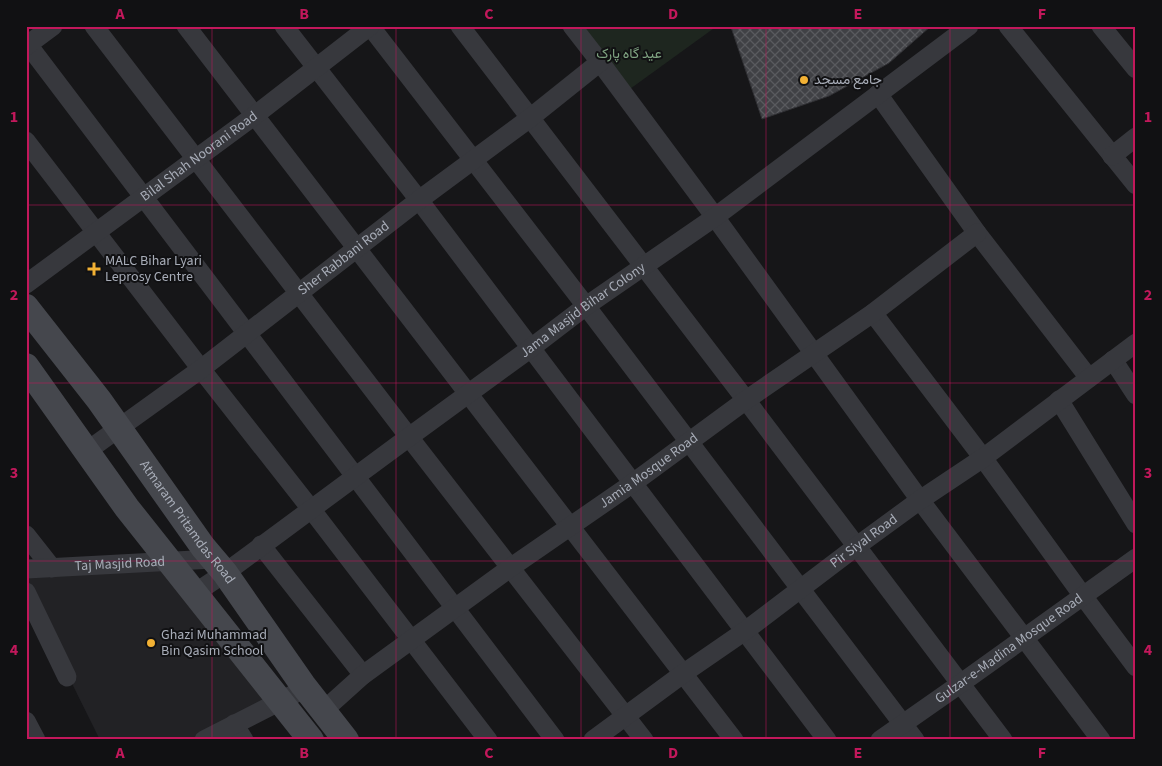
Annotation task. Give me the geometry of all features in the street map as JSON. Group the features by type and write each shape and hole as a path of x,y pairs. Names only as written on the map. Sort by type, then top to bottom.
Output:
{"main road":[{"name":"Atmaram Pritamdas Road","path":"26,307 119,428 306,688 346,740"},
{"path":"26,366 127,508 311,740"}],"street":[{"path":"53,26 27,44 555,740"},
{"path":"94,26 644,740"},
{"path":"186,26 734,740"},
{"path":"284,26 419,200 827,740"},
{"path":"370,26 586,306 915,740"},
{"name":"Bilal Shah Noorani Road","path":"26,284 254,116 370,26"},
{"path":"460,26 1003,740"},
{"path":"572,26 715,217 920,500 1100,740"},
{"name":"Jama Masjid Bihar Colony","path":"195,593 219,566 261,545 311,509 586,306 715,217 969,26"},
{"path":"1008,26 1136,185"},
{"path":"1101,26 1136,69"},
{"name":"Sher Rabbani Road","path":"87,451 201,369 419,200 530,118 600,62"},
{"path":"878,94 977,233 1088,378"},
{"path":"1112,156 1136,138"},
{"path":"26,141 488,740"},
{"name":"Jamia Mosque Road","path":"323,711 362,675 746,400 873,313 977,233"},
{"path":"873,313 983,458 1082,596 1136,667"},
{"name":"Pir Siyal Road","path":"594,740 684,673 746,631 920,500 983,458 1136,343"},
{"path":"1113,360 1136,395"},
{"path":"1059,400 1136,524"},
{"path":"26,535 52,568"},
{"path":"261,545 362,675"},
{"name":"Gulzar-e-Madina Mosque Road","path":"880,740 1136,558"},
{"name":"Taj Masjid Road","path":"26,569 170,561 219,566"},
{"path":"26,592 67,677"},
{"path":"204,740 239,732 280,701 306,688"},
{"path":"26,721 36,740"}],"shaded area":[{"name":"Ghazi Muhammad Bin Qasim School","path":"187,562 291,695 204,740 100,740 26,591 26,569"}],"green space":[{"name":"عید گاہ پارک","path":"570,26 717,26 623,94"}],"building":[{"name":"جامع مسجد","path":"931,26 889,63 829,96 762,119 731,27"}],"place":[{"name":"جامع مسجد","path":"804,80"},
{"name":"MALC Bihar Lyari Leprosy Centre","path":"94,269"},
{"name":"Ghazi Muhammad Bin Qasim School","path":"151,643"}]}
